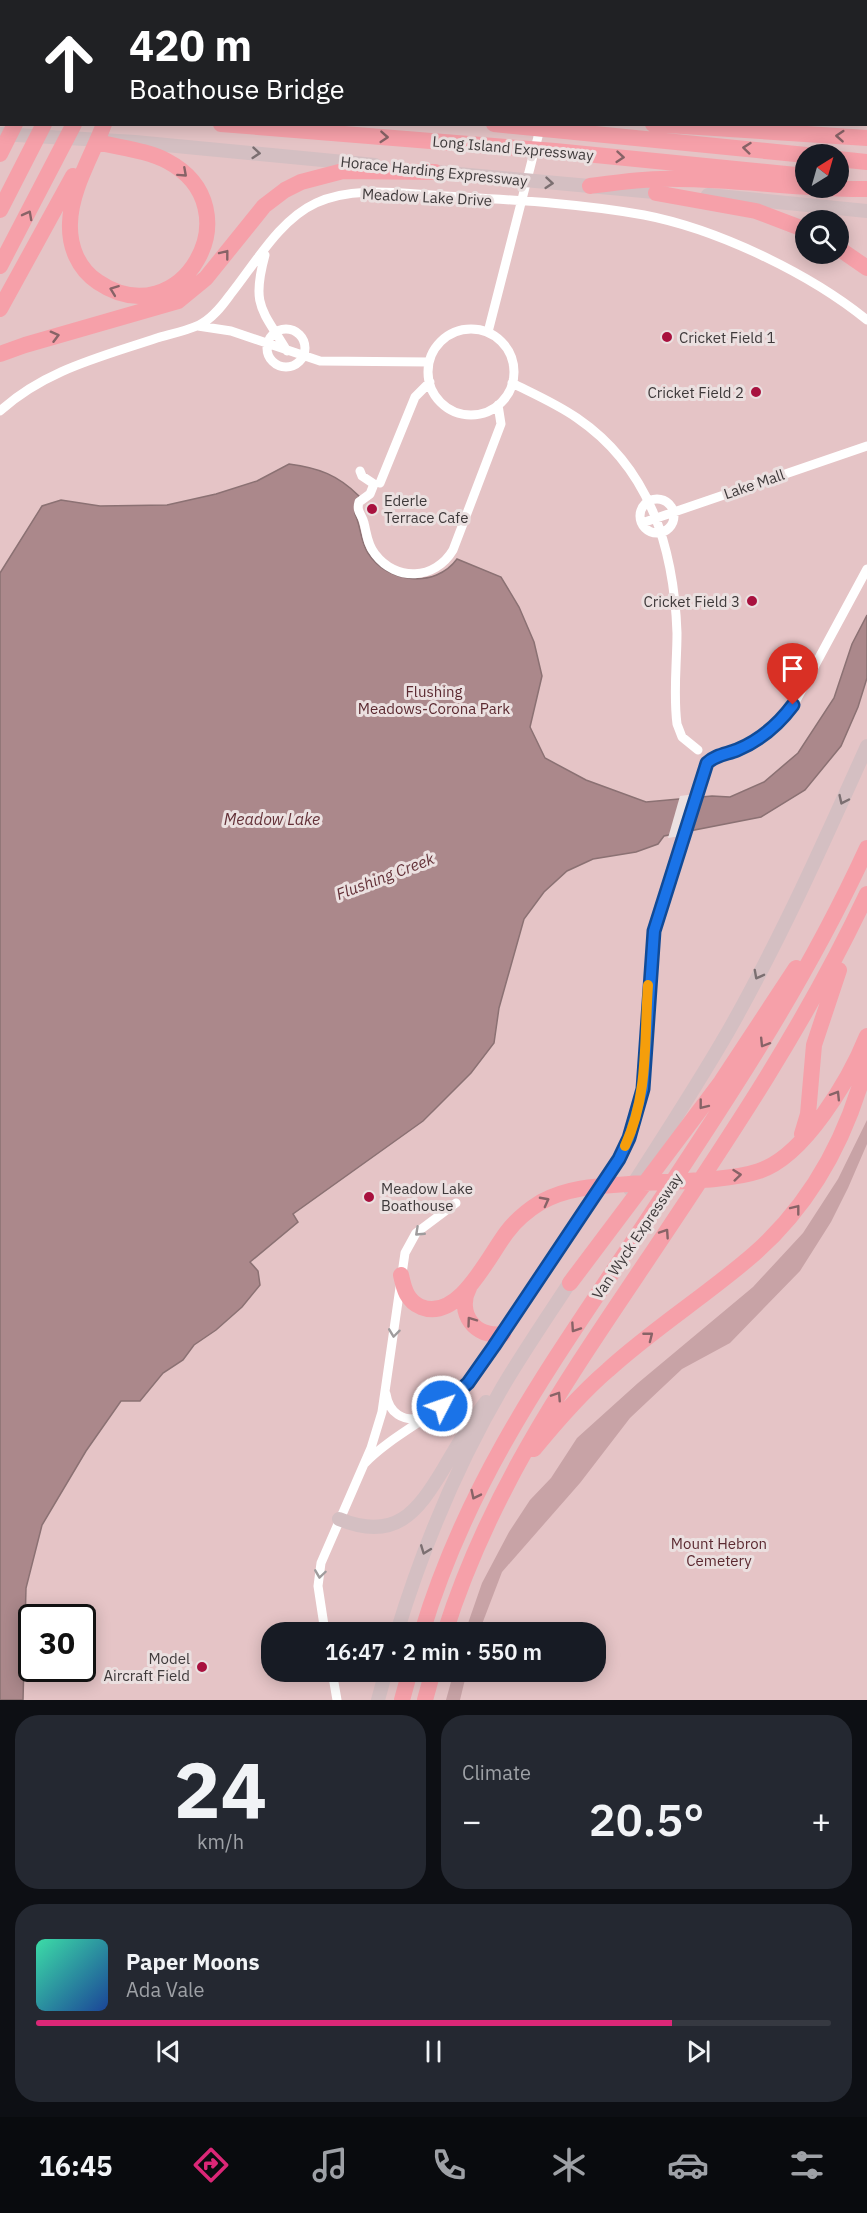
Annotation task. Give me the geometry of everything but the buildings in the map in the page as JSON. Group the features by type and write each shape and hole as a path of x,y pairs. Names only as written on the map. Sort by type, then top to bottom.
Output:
{"highway":[{"path":"1,147 14,126"},
{"path":"0,210 43,126"},
{"path":"0,266 73,126"},
{"path":"97,142 133,146 179,169 198,189 207,216 206,244 194,267 169,289 145,295 118,292 94,280 82,267 71,242 70,221 74,199 103,126"},
{"path":"0,309 103,126"},
{"name":"Long Island Expressway","path":"246,126 567,152 795,176"},
{"name":"Long Island Expressway","path":"514,126 795,154"},
{"path":"685,126 867,138"},
{"path":"849,160 867,162"},
{"path":"0,354 178,301 206,278 264,206 285,190 301,182 343,171 435,172"},
{"path":"590,186 678,178 818,190 867,189"},
{"path":"849,182 867,184"},
{"path":"656,193 740,208 795,225"},
{"path":"849,256 867,268"},
{"name":"Van Wyck Expressway","path":"426,1622 462,1524 513,1423 761,1048 802,978 867,848"},
{"path":"570,1282 736,1060 852,881"},
{"path":"800,1141 808,1114 812,1061 818,1031 867,895"},
{"name":"Van Wyck Expressway","path":"449,1622 471,1558 506,1482 568,1378 769,1076 825,980 867,895"},
{"path":"402,1275 406,1294 423,1308 445,1306 459,1298 469,1287 501,1239 522,1216 558,1194 589,1186 749,1174 774,1165 800,1141 834,1100 867,1036"},
{"path":"506,1482 559,1419 594,1382 741,1265 789,1218 813,1186 836,1148 855,1104 867,1061"},
{"path":"469,1287 464,1307 470,1321 483,1333 503,1334"},
{"path":"402,1700 407,1682"},
{"path":"425,1700 430,1682"}],"street":[{"path":"488,332 540,126"},
{"path":"1,147 97,142"},
{"name":"Horace Harding Expressway","path":"133,146 867,211"},
{"name":"Meadow Lake Drive","path":"0,411 26,390 64,369 198,326 223,305 286,225 315,203 337,195 401,194 603,209 679,224 789,270 867,320"},
{"path":"266,250 258,281 258,300 264,317 287,351"},
{"path":"198,326 231,331 320,361 429,362"},
{"path":"285,329 298,333 305,343 304,356 294,366 281,367 268,356 267,344 275,332 285,329"},
{"path":"464,329 488,332 507,348 512,359 512,383 498,405 486,412 461,413 440,400 430,382 429,362 434,350 452,333 464,329"},
{"path":"380,483 415,397 430,382"},
{"path":"512,383 576,418 598,435 620,457 650,500 663,531 675,595 676,724 682,737 698,750"},
{"path":"360,471 362,476 374,484 370,494 359,502 358,510 375,554 383,562 402,573 430,572 445,561 453,550 501,424 498,405"},
{"name":"Lake Mall","path":"642,523 867,446"},
{"path":"650,500 666,502 673,511 672,522 663,531 650,531 642,523 641,511 650,500"},
{"path":"364,1464 377,1451 460,1391 503,1334 619,1159 629,1138 641,1099 647,1062 648,988 654,931 707,763 713,758 754,742 783,718 793,705 867,569"},
{"path":"339,1519 365,1528 384,1527 400,1521 415,1510 477,1415 515,1365 685,1104 731,1027 789,917 867,746"},
{"path":"324,1622 319,1574 325,1552 364,1464 378,1425 387,1389 405,1253 412,1238 456,1203"},
{"path":"400,1622 419,1566 451,1487 515,1365"},
{"path":"387,1389 389,1406 397,1415 409,1420 428,1416"},
{"path":"334,1682 337,1700"},
{"path":"378,1700 383,1682"}],"green space":[{"name":"Flushing Meadows-Corona Park","path":"0,126 867,126 867,1700 0,1700"}],"shaded area":[{"path":"867,1120 867,1144 848,1188 831,1222 800,1271 730,1343 682,1369 630,1418 580,1483 502,1572 483,1622 468,1622 482,1583 509,1532 530,1500 551,1478 577,1438 638,1383 753,1287 803,1233 838,1179"},
{"path":"451,1682 464,1682 460,1700 446,1700"}],"water":[{"name":"Meadow Lake","path":"289,464 310,468 336,478 359,496 355,514 363,544 368,553 376,563 399,576 424,578 436,575 448,569 457,559 501,577 519,607 534,642 542,676 530,727 545,758 586,780 646,802 712,796 730,797 764,782 798,753 834,698 852,644 867,615 867,678 858,707 841,746 805,790 761,817 664,836 658,844 636,852 593,859 567,871 544,892 524,919 499,1008 494,1043 471,1073 423,1121 293,1214 298,1222 250,1262 258,1271 260,1285 242,1307 216,1330 194,1345 183,1360 163,1373 140,1401 121,1401 86,1451 42,1525 26,1588 26,1604 18,1604 18,1682 23,1682 23,1700 0,1700 0,573 42,506 61,500 100,506 167,505 216,494 257,481"}],"pier":[{"path":"704,793 692,834 668,838 680,796"}],"slow traffic":[{"path":"625,1146 638,1109 647,1062 648,985"}],"place":[{"name":"Cricket Field 1","path":"667,337"},
{"name":"Cricket Field 2","path":"756,392"},
{"name":"Ederle Terrace Cafe","path":"372,509"},
{"name":"Cricket Field 3","path":"752,601"},
{"name":"Meadow Lake Boathouse","path":"369,1197"},
{"name":"Model Aircraft Field","path":"202,1667"}],"route":[{"path":"442,1406 468,1383 494,1346 619,1159 629,1138 643,1089 647,1062 648,988 654,931 707,763 713,758 754,742 778,725 793,705"}],"water label":[{"name":"Flushing Creek","path":"385,876"}],"park label":[{"name":"Mount Hebron Cemetery","path":"719,1552"}]}
